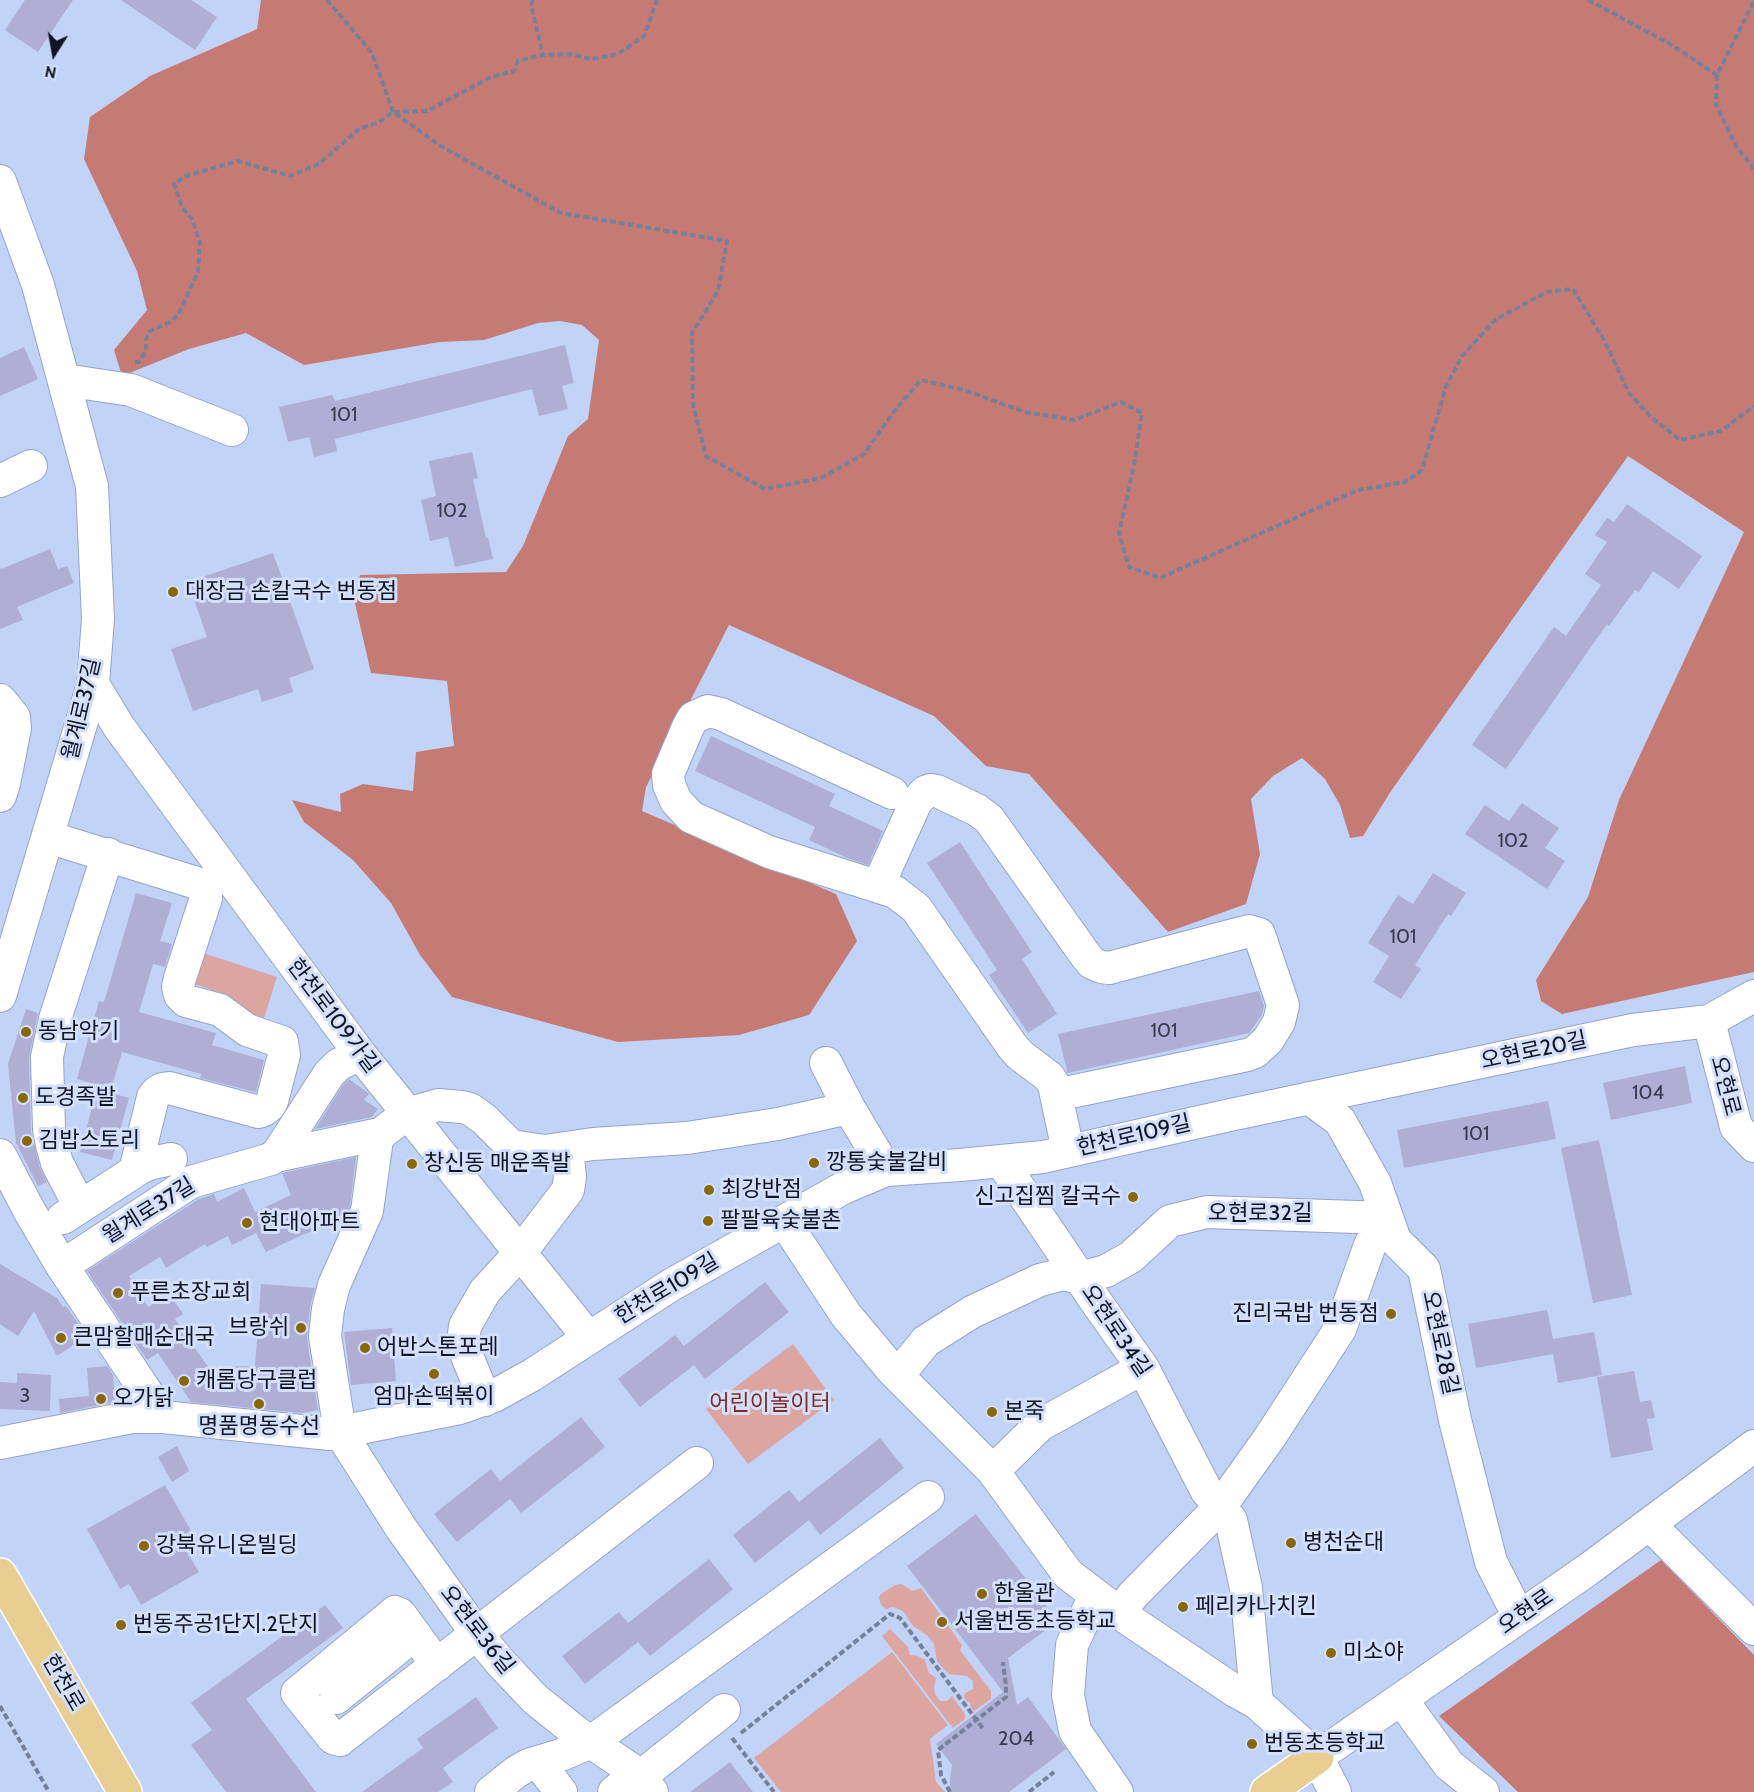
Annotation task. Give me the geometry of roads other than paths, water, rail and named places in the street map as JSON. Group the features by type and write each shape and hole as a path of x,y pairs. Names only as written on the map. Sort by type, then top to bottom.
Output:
{"main road":[{"name":"한천로","path":"0,1575 125,1792"},
{"name":"오현로","path":"1267,1792 1317,1757"}],"street":[{"name":"월계로37길","path":"0,181 38,285 92,486 98,619 93,684 0,996"},
{"path":"63,380 131,390 232,430"},
{"path":"0,481 31,466"},
{"name":"한천로109가길","path":"93,684 119,727 360,1054 588,1337"},
{"path":"0,700 14,717 15,728 0,796"},
{"path":"892,793 721,714 708,711 693,718 668,774 669,785 676,801 691,817 769,852 895,892 916,908 1012,1046 1020,1055 1044,1072 1054,1085 1068,1151"},
{"path":"878,886 916,802 925,792 931,790 977,810 989,819 1086,956 1092,963 1101,967 1109,968 1249,932 1259,933 1283,1005 1280,1022 1268,1040 1255,1052 1056,1095"},
{"path":"48,837 203,885 206,898 180,978 178,987 180,996 194,1003 220,1010 247,1030 282,1042 284,1054 272,1101 264,1110 259,1112 169,1088 157,1092 153,1097 135,1172"},
{"path":"80,1207 57,1162 52,1145 49,1129 47,1057 55,1018 108,854"},
{"name":"오현로20길","path":"1309,1098 1633,1030 1709,1021 1754,996"},
{"name":"오현로","path":"1709,1021 1736,1127 1754,1146"},
{"path":"275,1156 328,1074 338,1065 360,1054"},
{"path":"826,1063 849,1108 886,1170"},
{"name":"한천로109길","path":"0,1443 132,1418 163,1417 318,1434 340,1432 438,1413 485,1400 532,1375 671,1285 843,1188 886,1170 1043,1157 1309,1098"},
{"name":"오현로28길","path":"1309,1098 1340,1121 1375,1184 1395,1240 1424,1269 1455,1420 1491,1562 1519,1617"},
{"path":"340,1432 325,1336 334,1285 362,1224 370,1200 380,1134 407,1114 438,1105 470,1109 484,1119 511,1146 545,1151 593,1144 687,1138 778,1125 849,1108"},
{"name":"월계로37길","path":"62,1266 191,1182 263,1163 275,1156 380,1134"},
{"path":"485,1400 465,1351 463,1342 465,1326 485,1291 520,1253 568,1190 570,1178 567,1148"},
{"path":"0,1155 62,1266 163,1417"},
{"path":"42,1232 152,1162 171,1159"},
{"name":"오현로34길","path":"1001,1161 1143,1368 1206,1490 1231,1520 1246,1588 1257,1703"},
{"name":"오현로32길","path":"898,1375 926,1341 972,1312 1040,1281 1063,1274 1080,1278 1106,1271 1131,1257 1170,1221 1206,1212 1387,1218"},
{"path":"1119,1613 1132,1595 1220,1507 1270,1437 1340,1329 1370,1245 1387,1218"},
{"path":"784,1221 846,1315 898,1375 993,1471 1068,1574 1119,1613 1235,1691 1257,1703 1317,1757 1335,1792"},
{"path":"993,1471 1040,1425 1143,1368"},
{"name":"오현로36길","path":"340,1432 401,1528 477,1634 535,1699 591,1742 636,1784"},
{"name":"오현로","path":"1317,1757 1650,1525 1754,1446"},
{"path":"437,1665 398,1613 393,1613 298,1690 299,1696 333,1738 340,1740 437,1665 477,1634 697,1463"},
{"path":"491,1792 516,1772 591,1742 928,1497"},
{"path":"1650,1525 1750,1618"},
{"path":"1095,1594 1071,1645 1068,1695 1075,1731 1117,1792"},
{"path":"336,1698 415,1634"},
{"path":"1401,1699 1449,1765 1483,1792"},
{"path":"636,1784 724,1722"},
{"path":"538,1762 561,1792"}],"place":[{"name":"대장금 손칼국수 번동점","path":"173,592"},
{"name":"동남악기","path":"26,1032"},
{"name":"도경족발","path":"23,1098"},
{"name":"김밥스토리","path":"27,1141"},
{"name":"깡통숯불갈비","path":"814,1163"},
{"name":"창신동 매운족발","path":"412,1164"},
{"name":"최강반점","path":"709,1190"},
{"name":"신고집찜 칼국수","path":"1133,1197"},
{"name":"팔팔육숯불촌","path":"708,1221"},
{"name":"현대아파트","path":"247,1223"},
{"name":"푸른초장교회","path":"118,1293"},
{"name":"진리국밥 번동점","path":"1391,1314"},
{"name":"브랑쉬","path":"301,1328"},
{"name":"큰맘할매순대국","path":"61,1338"},
{"name":"어반스톤포레","path":"365,1348"},
{"name":"엄마손떡볶이","path":"434,1374"},
{"name":"캐롬당구클럽","path":"184,1381"},
{"name":"오가닭","path":"101,1399"},
{"name":"명품명동수선","path":"259,1404"},
{"name":"본죽","path":"992,1412"},
{"name":"병천순대","path":"1291,1543"},
{"name":"강북유니온빌딩","path":"144,1546"},
{"name":"한울관","path":"982,1594"},
{"name":"페리카나치킨","path":"1183,1607"},
{"name":"서울번동초등학교","path":"942,1622"},
{"name":"번동주공1단지.2단지","path":"121,1625"},
{"name":"미소야","path":"1331,1653"},
{"name":"번동초등학교","path":"1252,1744"}],"park label":[{"name":"어린이놀이터","path":"770,1404"}]}
